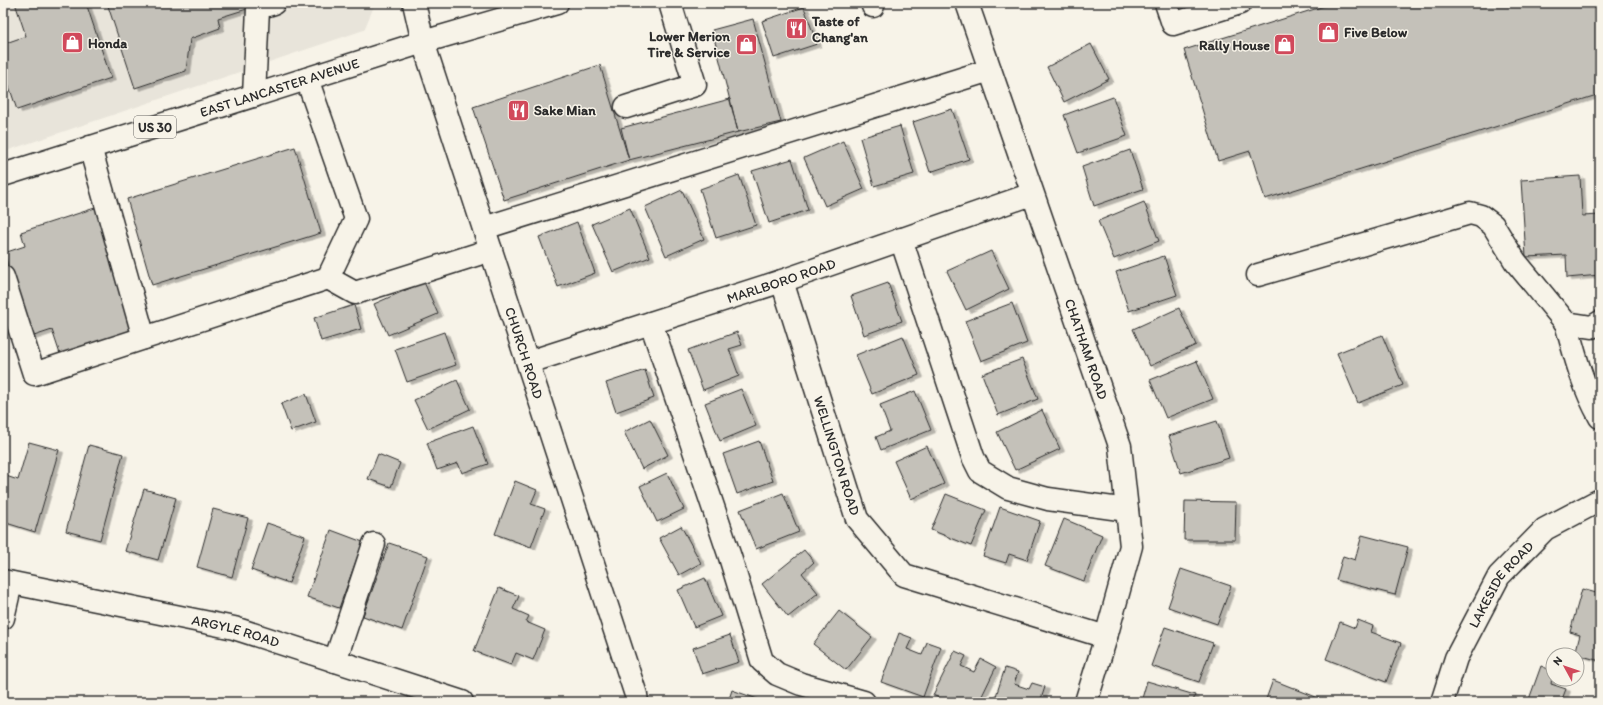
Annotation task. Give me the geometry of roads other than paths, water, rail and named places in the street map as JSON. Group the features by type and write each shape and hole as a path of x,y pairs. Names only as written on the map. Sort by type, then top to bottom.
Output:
{"main road":[{"name":"CHURCH ROAD","path":"414,3 423,42 634,687 637,702"},
{"name":"EAST LANCASTER AVENUE","path":"3,174 423,42 557,3"},
{"path":"626,106 695,85 670,3"},
{"name":"CHATHAM ROAD","path":"967,3 1120,446 1131,546 1106,637 1086,702"},
{"path":"1166,3 1173,24 1240,3"},
{"path":"254,96 263,5"},
{"path":"484,228 990,70"},
{"path":"3,277 34,374 328,278 356,219 306,79"},
{"path":"90,147 144,338"},
{"name":"MARLBORO ROAD","path":"528,362 782,281 1032,194"},
{"path":"1258,275 1470,213 1481,216 1493,225 1515,261 1566,323 1587,394 1600,417"},
{"path":"901,239 973,456 980,471 1008,488 1048,499 1127,510"},
{"path":"328,278 355,293 491,250"},
{"name":"WELLINGTON ROAD","path":"782,281 857,519 904,576 1106,637"},
{"path":"1566,323 1592,327 1600,322"},
{"path":"651,323 730,557 762,661 777,674 801,684 864,702"},
{"name":"LAKESIDE ROAD","path":"1442,702 1456,658 1499,576 1545,529 1600,500"},
{"path":"335,661 374,544"},
{"path":"3,618 7,582"},
{"name":"ARGYLE ROAD","path":"7,582 234,628 462,702"}],"place":[{"name":"Taste of Chang'an","path":"797,29"},
{"name":"Five Below","path":"1328,32"},
{"name":"Honda","path":"73,43"},
{"name":"Lower Merion Tire & Service","path":"746,44"},
{"name":"Rally House","path":"1285,45"},
{"name":"Sake Mian","path":"518,110"}]}
